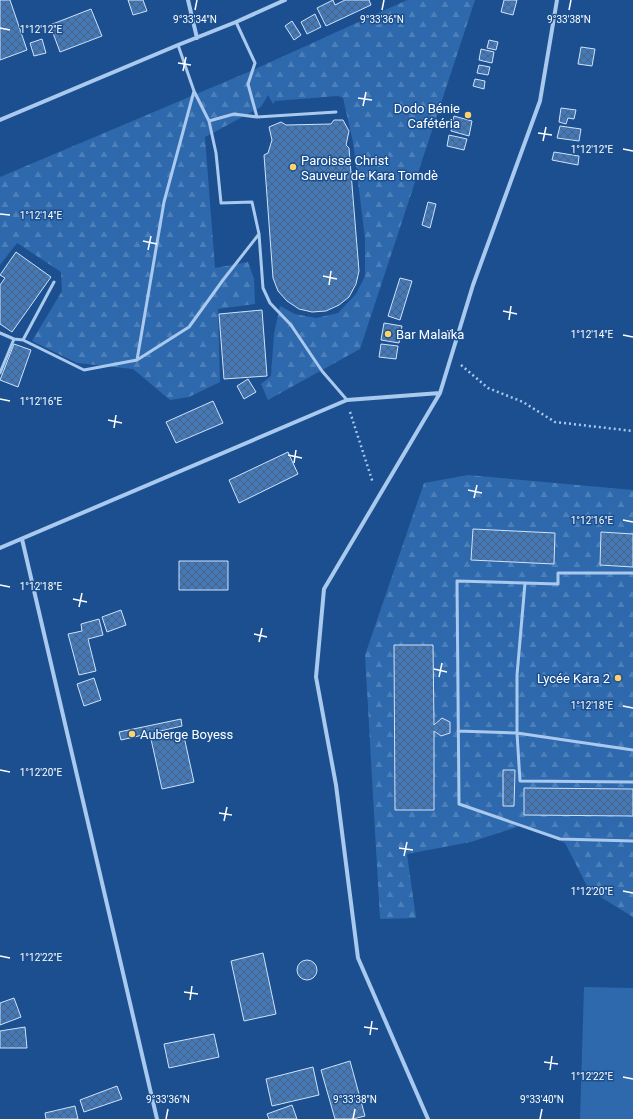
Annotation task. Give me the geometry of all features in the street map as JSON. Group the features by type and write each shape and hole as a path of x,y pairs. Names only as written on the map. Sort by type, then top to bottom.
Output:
{"street":[{"path":"188,0 196,38"},
{"path":"0,120 236,22 285,0"},
{"path":"428,1119 358,958 336,785 316,677 324,589 440,393 473,285 540,100 557,0"},
{"path":"0,548 346,400 440,393"},
{"path":"22,539 157,1119"}],"lane":[{"path":"236,22 255,63 248,84 258,117"},
{"path":"178,45 194,91 209,121 216,153 221,204 252,202 259,234 263,288 270,303 291,325 322,371 346,400"},
{"path":"137,360 164,202 194,91"},
{"path":"209,121 234,114 258,117 336,112"},
{"path":"0,333 14,339 23,340 84,370 137,360 190,327 223,280 259,234"},
{"path":"23,340 54,282"},
{"path":"0,373 14,339"},
{"path":"633,573 558,573 558,584 457,581 459,804 560,839 633,841"},
{"path":"525,583 517,675 517,733 520,781 633,782"},
{"path":"458,731 517,733 633,750"}],"path":[{"path":"452,357 488,388 523,402 555,422 633,431"},
{"path":"346,400 378,498"}],"green space":[{"path":"407,0 475,0 360,349 268,400 261,384 271,376 274,334 280,306 295,314 316,318 338,313 356,294 365,276 365,238 353,142 343,98 338,96 275,101 273,104 268,95 261,107 205,137 215,268 248,262 254,279 255,304 218,309 220,382 189,397 170,400 133,369 77,363 32,341 62,291 61,272 17,243 0,265 0,177 253,70"},
{"path":"468,475 633,490 633,917 589,890 565,843 523,825 471,842 407,854 416,918 380,919 365,655 424,483"},
{"path":"584,987 633,988 633,1119 580,1119"}],"building":[{"path":"0,0 10,0 27,50 0,60"},
{"path":"128,0 143,0 147,11 133,15"},
{"path":"333,0 335,5 345,0 369,0 371,5 326,26 317,8"},
{"path":"504,0 517,0 513,15 501,12"},
{"path":"91,9 102,36 60,52 50,25"},
{"path":"315,14 321,27 307,34 301,22"},
{"path":"292,21 301,35 294,40 285,26"},
{"path":"42,39 46,53 34,56 30,43"},
{"path":"489,40 498,42 496,50 487,48"},
{"path":"581,47 595,49 592,66 578,64"},
{"path":"481,49 494,52 492,63 479,60"},
{"path":"479,65 490,67 488,75 477,73"},
{"path":"475,79 485,81 484,89 473,86"},
{"path":"561,108 576,110 574,119 568,118 566,124 559,122"},
{"path":"454,116 472,121 469,136 451,131"},
{"path":"334,120 343,120 349,131 346,145 349,148 359,271 356,284 349,297 339,305 326,311 312,312 299,309 287,301 278,291 273,278 264,155 268,153 272,140 269,127 281,122 286,125 331,124"},
{"path":"560,126 581,129 579,141 557,138"},
{"path":"449,135 467,139 464,150 447,146"},
{"path":"554,152 579,156 578,165 552,160"},
{"path":"428,202 436,204 430,228 422,225"},
{"path":"16,252 51,277 12,332 0,324 0,285 5,278 0,275"},
{"path":"400,278 412,281 400,320 388,316"},
{"path":"262,310 267,376 224,379 219,314"},
{"path":"384,323 402,326 399,343 381,340"},
{"path":"14,344 31,350 18,387 0,380"},
{"path":"381,344 398,346 396,359 379,357"},
{"path":"248,379 256,392 244,399 237,386"},
{"path":"213,401 223,423 176,443 166,422"},
{"path":"288,452 298,474 239,503 229,480"},
{"path":"473,529 555,533 554,564 471,560"},
{"path":"601,532 633,534 633,567 600,565"},
{"path":"179,561 228,561 228,590 179,590"},
{"path":"121,610 126,625 107,632 102,617"},
{"path":"99,619 103,635 88,639 96,671 79,675 68,634 82,631 81,624"},
{"path":"394,645 433,645 434,725 442,718 450,722 450,733 441,736 434,731 434,810 395,810"},
{"path":"94,678 101,700 84,706 77,684"},
{"path":"181,719 182,726 121,740 119,732"},
{"path":"183,732 194,782 162,789 151,739"},
{"path":"503,770 515,770 514,806 503,806"},
{"path":"524,788 633,789 633,816 524,815"},
{"path":"263,953 276,1014 244,1021 231,961"},
{"path":"307,960 314,963 317,970 314,977 307,980 300,977 297,970 300,963"},
{"path":"14,998 21,1017 0,1025 0,1003"},
{"path":"25,1027 27,1048 0,1048 0,1031"},
{"path":"214,1034 219,1057 169,1068 164,1044"},
{"path":"350,1061 365,1116 353,1119 335,1119 321,1070"},
{"path":"313,1067 319,1095 272,1106 266,1079"},
{"path":"117,1086 122,1099 84,1112 80,1100"},
{"path":"292,1105 297,1119 269,1119 267,1114"},
{"path":"75,1106 78,1119 46,1119 45,1113"}],"place":[{"name":"Dodo Bénie Cafétéria","path":"468,115"},
{"name":"Paroisse Christ Sauveur de Kara Tomdè","path":"293,167"},
{"name":"Bar Malaïka","path":"388,334"},
{"name":"Lycée Kara 2","path":"618,678"},
{"name":"Auberge Boyess","path":"132,734"}]}
